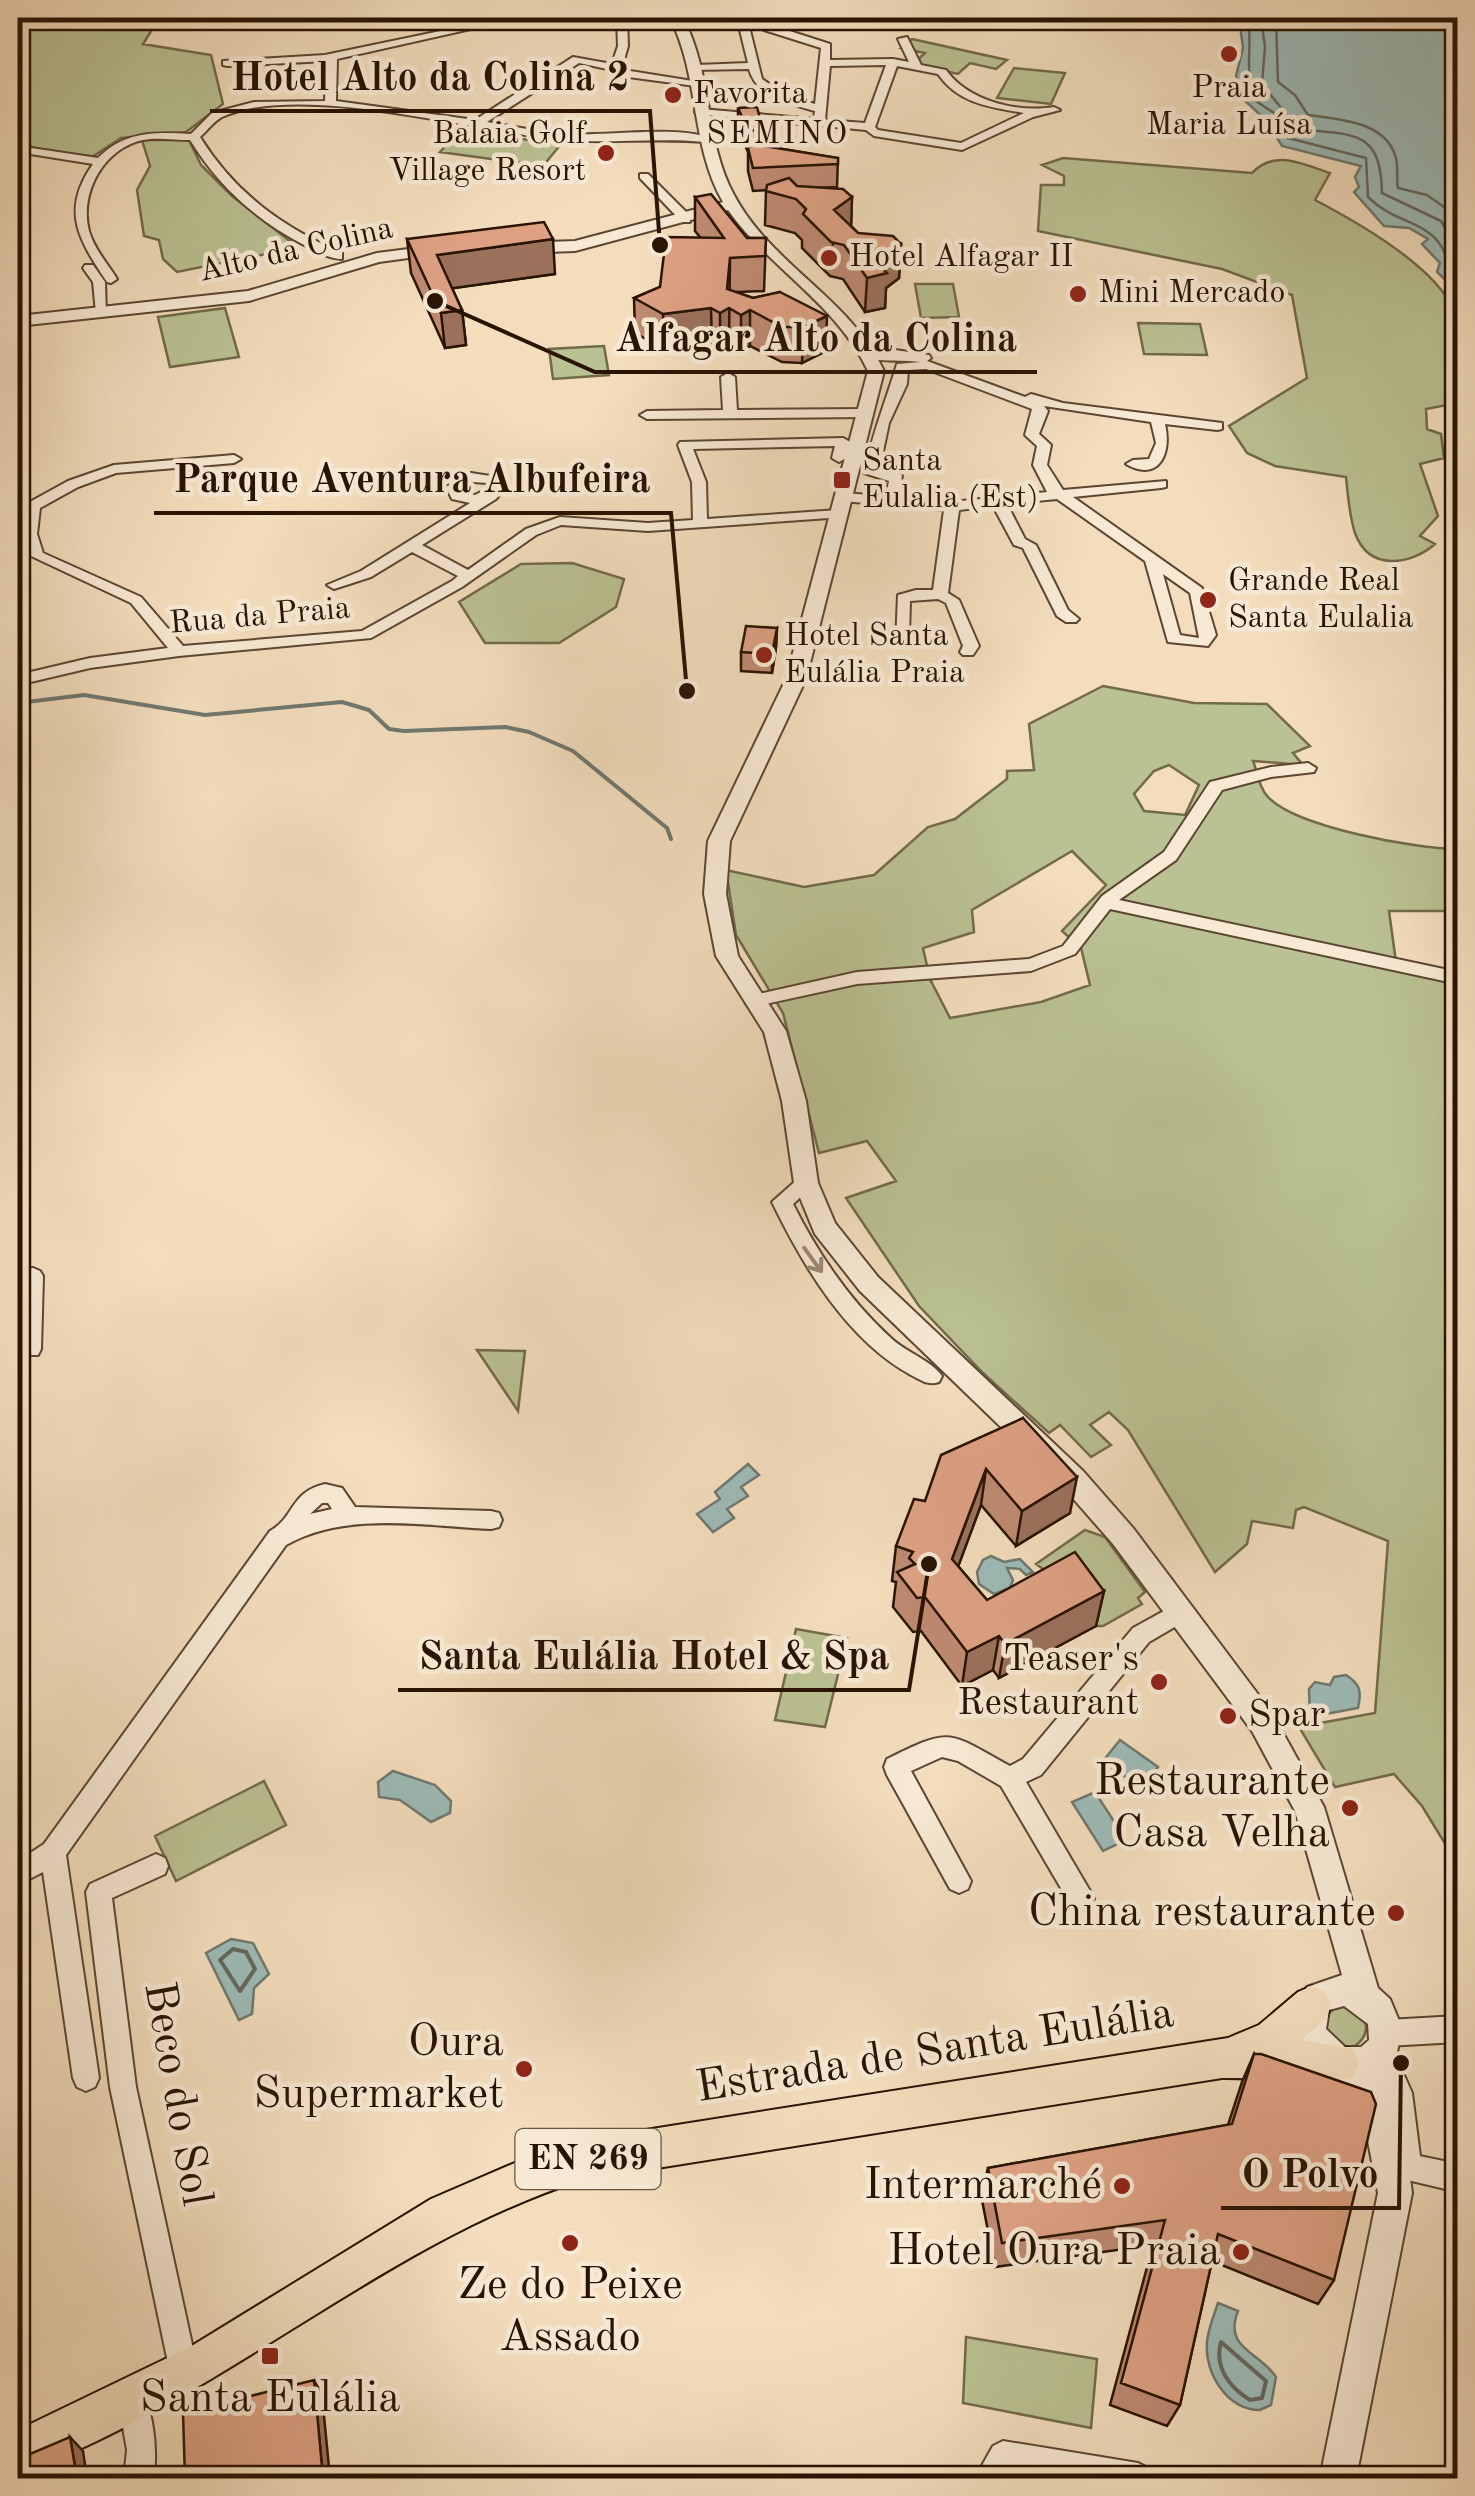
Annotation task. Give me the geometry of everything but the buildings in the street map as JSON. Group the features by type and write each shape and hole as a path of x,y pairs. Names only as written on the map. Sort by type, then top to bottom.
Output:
{"main road":[{"name":"Estrada de Santa Eulália","path":"1222,2058 1273,2039 1319,1999"},
{"name":"Estrada de Santa Eulália","path":"18,2452 184,2372 446,2214 531,2176 582,2160 1222,2058 1363,2054"}],"street":[{"path":"227,63 332,56 514,18"},
{"path":"616,68 623,46 622,18"},
{"path":"678,18 698,76 703,127 714,173 730,204 872,357 876,371 842,498"},
{"path":"742,18 757,80 783,98 820,109"},
{"path":"770,18 768,28 826,46 828,63 819,123"},
{"path":"903,39 916,65"},
{"path":"330,104 332,56"},
{"path":"475,125 577,59 616,68 698,76 754,66"},
{"path":"868,127 893,62"},
{"path":"828,63 916,65 942,72 948,86 963,97 1038,112"},
{"path":"194,137 200,124 220,110 287,100 597,140 678,135 703,127 819,123 868,127 874,133 962,148 1038,112 1054,110"},
{"path":"111,279 82,227 83,192 102,162 121,144 137,138 194,137"},
{"path":"194,137 208,163 257,214 338,256"},
{"path":"18,150 102,162"},
{"path":"644,176 686,218"},
{"path":"500,249 575,246 730,204"},
{"path":"704,214 740,218"},
{"path":"82,227 74,233 99,282 102,312"},
{"name":"Alto da Colina","path":"18,321 249,296 377,258 464,250"},
{"path":"872,357 895,354 928,359 1062,407 1217,426"},
{"path":"892,499 897,478 871,473 882,424 900,384 899,374 902,367 940,368 1036,406 1041,412 1032,435 1044,446 1040,465 1067,497 1197,591 1208,635 1203,643 1172,639 1152,560"},
{"path":"728,378 730,414"},
{"path":"647,415 866,413"},
{"path":"1133,464 1154,463 1163,443 1157,419"},
{"path":"700,524 699,482 685,445 842,442 839,458"},
{"path":"179,651 136,600 36,555 25,514 73,484 114,469 234,459"},
{"path":"334,585 366,574 462,505 491,496 497,490 494,482 471,477 453,487 462,505"},
{"name":"Rua da Praia","path":"18,680 90,663 179,651 366,636 469,576 531,532 560,521 648,527 700,524 842,498 952,506 1067,497 1160,484"},
{"name":"Estrada de Santa Eulália","path":"842,498 796,679 764,755 719,840 715,894 727,956 775,1032 786,1066 806,1183 824,1227 869,1284 1072,1479 1182,1611 1286,1761 1309,1807 1364,1996 1380,2012 1363,2054"},
{"path":"1006,502 1018,542 1029,545 1062,613 1071,618"},
{"path":"940,595 952,506"},
{"path":"410,545 469,576"},
{"path":"922,641 902,640 903,598 940,595 952,600 971,646 968,652"},
{"path":"756,1000 845,979 1031,966 1054,959 1079,942 1106,903 1170,856 1216,786 1271,772 1308,768"},
{"path":"1106,903 1458,978"},
{"path":"806,1183 782,1202 798,1238 862,1321 911,1367 932,1376"},
{"path":"18,1277 34,1276 32,1349"},
{"path":"18,1874 53,1852 278,1538 318,1520 491,1520"},
{"path":"1010,1778 1032,1767 1141,1635 1182,1611"},
{"path":"959,1882 896,1767 942,1746 962,1750 984,1768 1010,1778 1081,1899"},
{"path":"53,1852 86,2078"},
{"name":"Beco do Sol","path":"156,1866 99,1892 123,2087 184,2372"},
{"name":"Estrada de Santa Eulália","path":"1319,1999 1343,1946 1344,1920"},
{"path":"1364,1996 1344,1990 1319,1999 1312,2038 1363,2054 1458,2029"},
{"path":"1363,2054 1395,2094 1404,2167 1387,2236"},
{"path":"1338,2478 1395,2193 1391,2147 1374,2103 1363,2054"},
{"path":"1404,2167 1458,2178"},
{"path":"132,2400 142,2450 139,2478"},
{"path":"990,2478 1003,2456 1138,2478"}],"green space":[{"path":"18,18 150,18 153,28 143,44 211,55 223,104 186,132 121,138 92,157 38,151 18,138"},
{"path":"912,39 1007,60 996,69 970,63 958,74 913,64 925,53 901,48"},
{"path":"1014,68 1065,73 1051,104 997,98"},
{"path":"459,131 561,144 543,166 440,152"},
{"path":"142,140 189,140 201,165 232,196 290,241 266,254 177,272 163,259 159,240 144,236 137,190 150,166"},
{"path":"1063,158 1252,173 1279,160 1330,173 1315,200 1377,235 1420,268 1451,305 1458,324 1457,403 1426,409 1427,429 1441,434 1444,458 1420,464 1438,516 1420,536 1435,544 1403,560 1380,559 1361,546 1355,533 1346,477 1275,466 1247,453 1229,426 1307,378 1292,295 1222,269 1038,231 1041,185 1064,185 1064,176 1042,165"},
{"path":"915,284 953,284 959,317 921,318"},
{"path":"225,308 239,357 170,367 158,317"},
{"path":"1138,323 1200,324 1207,355 1144,354"},
{"path":"604,346 609,375 553,379 549,349"},
{"path":"572,563 624,579 616,607 559,643 485,643 459,602 521,564"},
{"path":"1103,686 1194,703 1267,704 1310,746 1293,753 1303,765 1253,761 1268,797 1282,808 1358,834 1457,849 1457,937 1447,911 1389,911 1396,962 1457,974 1457,1863 1422,1806 1394,1774 1335,1787 1299,1727 1375,1713 1388,1541 1304,1507 1296,1510 1293,1528 1252,1521 1247,1544 1215,1572 1128,1430 1109,1412 1090,1425 1111,1445 1091,1457 1060,1425 1049,1433 983,1373 919,1306 846,1198 896,1181 867,1141 819,1153 783,1013 736,935 726,870 804,887 874,875 928,827 955,819 1007,779 1007,771 1034,770 1029,724","holes":["1169,765 1199,785 1185,815 1144,811 1134,794 1154,771","1072,851 1106,885 1062,931 1081,948 1090,985 1041,1002 950,1018 930,979 923,948 974,932 972,910"]},
{"path":"477,1350 525,1351 518,1411"},
{"path":"1085,1530 1105,1537 1145,1592 1138,1598 1142,1604 1103,1626 1096,1626 1068,1587 1036,1564"},
{"path":"796,1629 847,1638 825,1727 775,1720"},
{"path":"264,1781 286,1825 176,1881 155,1836"},
{"path":"1345,2006 1360,2012 1366,2027 1360,2042 1345,2048 1330,2042 1324,2027 1330,2012"},
{"path":"966,2337 1097,2359 1091,2428 963,2403"}],"water":[{"path":"1239,18 1457,18 1457,291 1437,272 1440,263 1422,244 1428,239 1409,228 1384,226 1354,192 1359,187 1355,177 1361,166 1282,146 1266,120 1242,98 1236,76 1243,48"},
{"path":"748,1464 759,1475 741,1487 748,1496 727,1509 734,1518 713,1532 697,1514 720,1499 715,1492"},
{"path":"991,1556 1004,1562 1020,1559 1033,1572 1026,1575 1020,1569 1007,1568 1013,1580 1010,1588 994,1594 979,1584 977,1572 983,1560"},
{"path":"1346,1675 1359,1688 1358,1708 1310,1717 1309,1689 1315,1682 1330,1685 1334,1677"},
{"path":"1120,1740 1158,1767 1141,1788 1103,1761"},
{"path":"393,1771 435,1785 451,1801 450,1813 431,1822 400,1800 379,1797 378,1782"},
{"path":"1095,1792 1126,1840 1103,1851 1072,1802"},
{"path":"231,1939 253,1943 269,1974 254,1988 252,2014 239,2020 206,1953"},
{"path":"1218,2303 1238,2311 1235,2334 1239,2342 1276,2377 1271,2405 1260,2410 1238,2404 1214,2378 1207,2354"}],"waterway":[{"path":"18,703 84,695 205,715 342,702 369,710 389,729 505,727 529,732 573,751 667,828 671,839"}],"place":[{"name":"Praia Maria Luísa","path":"1229,54"},
{"name":"Favorita","path":"673,95"},
{"name":"Balaia Golf Village Resort","path":"606,153"},
{"name":"Hotel Alto da Colina 2","path":"660,245"},
{"name":"Hotel Alfagar II","path":"829,258"},
{"name":"Mini Mercado","path":"1078,294"},
{"name":"Alfagar Alto da Colina","path":"435,301"},
{"name":"Santa Eulalia (Est)","path":"842,480"},
{"name":"Grande Real Santa Eulalia","path":"1208,600"},
{"name":"Hotel Santa Eulália Praia","path":"764,655"},
{"name":"Parque Aventura Albufeira","path":"687,691"},
{"name":"Santa Eulália Hotel & Spa","path":"929,1564"},
{"name":"Teaser's Restaurant","path":"1159,1682"},
{"name":"Spar","path":"1228,1716"},
{"name":"Restaurante Casa Velha","path":"1350,1808"},
{"name":"China restaurante","path":"1396,1913"},
{"name":"O Polvo","path":"1401,2063"},
{"name":"Oura Supermarket","path":"524,2069"},
{"name":"Intermarché","path":"1122,2186"},
{"name":"Ze do Peixe Assado","path":"570,2243"},
{"name":"Hotel Oura Praia","path":"1241,2252"},
{"name":"Santa Eulália","path":"270,2356"}],"district":[{"name":"SEMINO","path":"778,135"}]}
